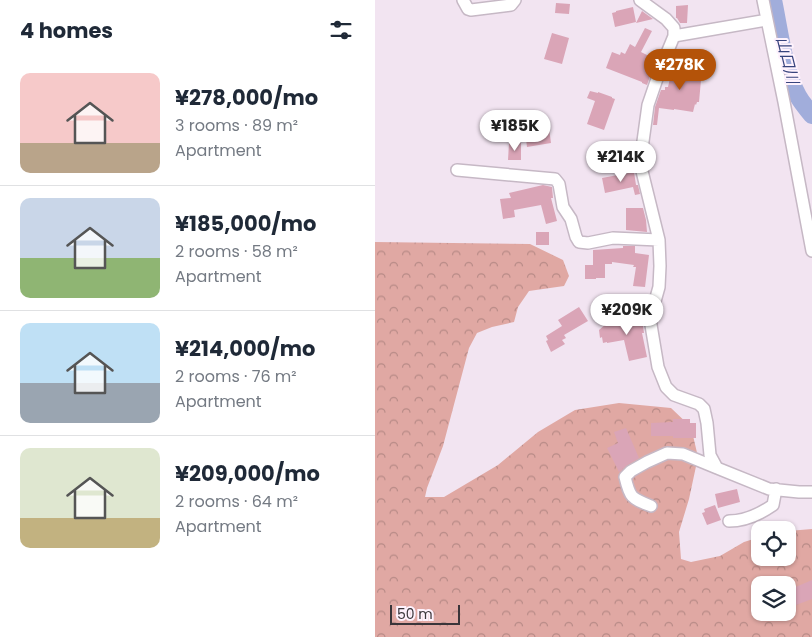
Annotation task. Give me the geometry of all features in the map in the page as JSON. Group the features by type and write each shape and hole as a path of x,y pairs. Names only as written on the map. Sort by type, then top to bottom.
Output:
{"street":[{"path":"463,0 468,9 471,10 511,5 515,0"},
{"path":"640,0 674,28 674,36 648,105 640,162 659,240 659,287 650,319 658,367 666,387 674,395 699,404 704,409 710,455 717,468"},
{"path":"763,0 812,251"},
{"path":"674,36 767,20"},
{"path":"457,170 555,179 559,184 563,207 571,219 579,242 613,238 659,240"},
{"path":"651,506 634,499 628,490 625,477 631,471 667,453 683,454 769,489 812,492"},
{"path":"729,522 739,522 763,512 773,505 775,489"}],"green space":[{"path":"375,242 530,244 563,260 569,276 564,286 529,291 518,307 514,322 477,333 469,348 443,446 425,497 444,497 498,465 538,432 575,410 619,403 671,408 691,427 698,457 689,499 679,532 681,559 691,562 720,556 751,540 751,566 796,566 796,530 812,529 812,637 375,637"}],"building":[{"path":"556,3 570,4 569,14 555,13"},
{"path":"688,5 687,23 680,23 676,18 676,6"},
{"path":"633,7 636,22 615,27 612,13"},
{"path":"642,11 653,19 636,23"},
{"path":"645,28 652,31 641,52 655,59 647,85 606,68 612,52 620,55 621,52 625,54 630,44 635,47"},
{"path":"552,33 569,38 562,64 544,59"},
{"path":"673,65 702,69 699,102 695,104 693,112 659,108 657,125 653,125 655,107 661,90 665,90 665,87 668,87"},
{"path":"590,91 615,99 604,130 587,124 595,101 587,98"},
{"path":"549,128 551,143 527,147 525,131"},
{"path":"509,143 521,143 521,160 508,160"},
{"path":"634,172 640,194 635,195 633,187 605,193 602,178"},
{"path":"543,185 552,187 553,198 551,198 557,221 546,224 541,205 514,210 515,217 503,219 500,199 511,198 509,193"},
{"path":"626,208 643,208 647,232 626,230"},
{"path":"536,232 549,232 549,245 536,245"},
{"path":"623,246 635,246 635,253 649,255 645,287 633,286 636,267 633,267 634,265 612,262 612,264 605,264 605,278 585,279 585,265 593,265 593,250 623,248"},
{"path":"579,307 588,321 564,335 566,338 562,340 565,344 551,352 546,336 562,326 558,320"},
{"path":"637,317 638,320 642,319 644,333 642,333 647,357 629,361 624,340 603,343 599,330 606,324"},
{"path":"673,419 690,419 690,423 696,423 696,438 651,436 651,423 673,422"},
{"path":"626,428 639,458 619,472 607,448 618,443 614,432"},
{"path":"737,489 740,502 718,508 715,494"},
{"path":"715,505 721,520 707,525 702,513 705,512 704,509"},
{"path":"812,580 812,599 796,605 796,587"}],"waterway":[{"name":"山口川","path":"773,0 789,75 798,96 812,115"}]}
